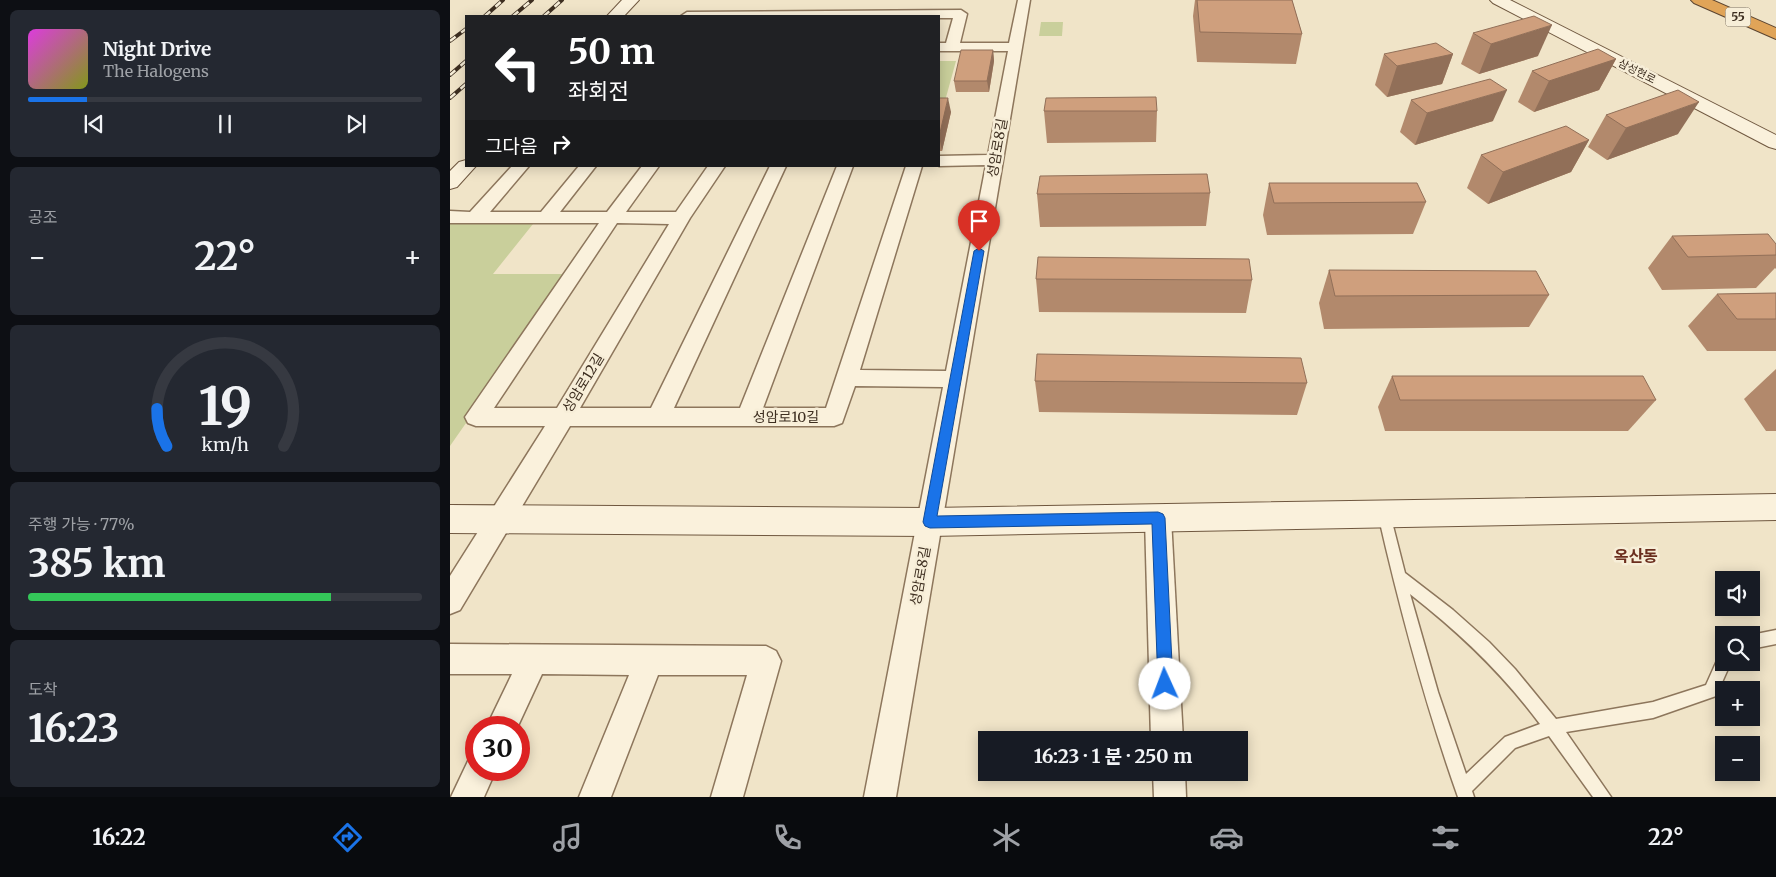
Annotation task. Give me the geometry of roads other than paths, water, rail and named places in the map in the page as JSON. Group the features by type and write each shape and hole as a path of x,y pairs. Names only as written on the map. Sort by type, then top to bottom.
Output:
{"highway":[{"name":"55","path":"1699,0 1776,34"},
{"name":"55","path":"1717,0 1776,26"}],"street":[{"path":"616,15 632,0"},
{"path":"823,15 832,0"},
{"name":"성암로8길","path":"880,797 1024,0"},
{"name":"삼성현로","path":"1498,0 1776,143"},
{"path":"892,15 961,14 945,47 1016,47"},
{"path":"940,161 995,160"},
{"path":"450,182 465,167"},
{"path":"475,217 520,167"},
{"path":"546,218 587,167"},
{"path":"612,218 650,167"},
{"name":"성암로12길","path":"450,601 498,519 563,417 681,218 716,167"},
{"path":"658,417 778,167"},
{"path":"748,417 845,167"},
{"name":"성암로10길","path":"612,218 476,417 834,417 914,167"},
{"path":"450,217 681,218"},
{"path":"847,378 957,379"},
{"path":"450,519 930,522 1776,507"},
{"path":"1158,518 1168,731"},
{"path":"450,659 766,661 727,797"},
{"path":"507,716 534,660"},
{"path":"595,797 649,660"},
{"path":"467,797 475,781"},
{"path":"1169,781 1170,797"}],"lane":[{"path":"1384,514 1398,576 1419,652 1451,757 1465,792 1510,742 1552,727 1654,710 1711,691 1720,671"},
{"path":"1398,576 1495,657 1552,727 1603,797"},
{"path":"1760,640 1776,637"}],"railway":[{"path":"486,15 503,0"},
{"path":"514,15 532,0"},
{"path":"545,15 562,0"},
{"path":"450,41 465,30"},
{"path":"450,75 465,62"},
{"path":"450,98 465,85"}],"district":[{"name":"옥산동","path":"1636,556"}]}
